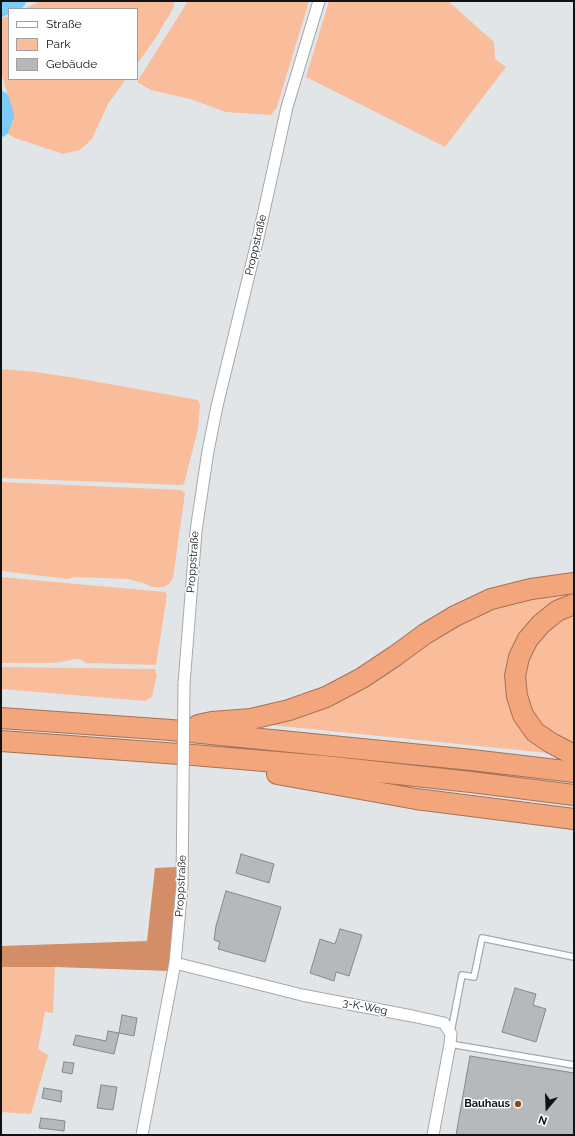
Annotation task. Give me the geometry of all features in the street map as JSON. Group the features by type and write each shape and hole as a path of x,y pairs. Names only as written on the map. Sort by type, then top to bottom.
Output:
{"highway":[{"path":"170,730 212,722 251,718 289,710 326,696 362,678 425,634 491,599 531,589 574,583"},
{"path":"574,604 557,611 540,624 528,639 519,657 515,676 517,696 523,715 535,732 551,743 574,755"},
{"path":"1,718 170,730 472,760 574,772"},
{"path":"1,741 324,766 574,795"},
{"path":"193,755 255,771 416,799 574,819"}],"street":[{"name":"Proppstraße","path":"142,1135 175,962 182,886 184,684 196,531 208,451 287,107 319,1"},
{"name":"3-K-Weg","path":"175,962 302,995 444,1023 451,1039"},
{"path":"433,1135 451,1039"}],"lane":[{"path":"574,956 482,938 474,977 462,975 451,1039 574,1065"}],"green space":[{"path":"40,1 174,1 174,7 155,39 138,63 138,8 26,8"},
{"path":"188,1 309,1 277,107 271,115 226,112 190,99 151,90 137,82"},
{"path":"329,1 448,1 494,42 495,59 506,67 445,147 306,77"},
{"path":"8,16 8,80 125,80 108,104 92,139 80,150 63,154 15,138 6,133 11,106 1,72 2,18"},
{"path":"1,369 76,378 198,400 200,405 198,429 184,484 1,478"},
{"path":"1,482 181,490 185,493 173,578 169,584 164,587 151,587 128,579 74,577 68,579 1,571"},
{"path":"1,577 165,592 167,595 156,665 86,663 80,659 53,663 1,663"},
{"path":"574,592 574,600 531,625 519,723 547,753 271,725 361,691 421,646 473,615 526,596"},
{"path":"574,610 574,748 534,721 521,691 525,655 541,632"},
{"path":"1,667 155,669 157,675 152,697 145,701 1,689"},
{"path":"1,967 55,967 53,1013 45,1012 38,1049 48,1055 31,1114 1,1112"}],"shaded area":[{"path":"176,867 176,889 169,971 55,967 1,967 1,946 147,941 155,868"}],"building":[{"path":"241,854 274,864 269,883 236,873"},
{"path":"226,891 281,907 265,962 218,949 220,942 214,940 216,926"},
{"path":"340,929 362,935 349,976 336,972 334,981 310,973 320,939 335,944"},
{"path":"515,988 536,994 533,1005 546,1009 536,1042 502,1032"},
{"path":"122,1015 137,1018 134,1036 119,1033"},
{"path":"108,1031 119,1033 114,1054 73,1045 76,1035 106,1041"},
{"name":"Bauhaus","path":"470,1056 574,1073 574,1135 456,1135"},
{"path":"64,1062 74,1063 72,1074 62,1072"},
{"path":"101,1085 117,1087 113,1110 97,1108"},
{"path":"44,1088 62,1091 61,1102 42,1098"},
{"path":"41,1118 65,1121 64,1131 39,1128"}],"waterway":[{"path":"1,9 18,1"},
{"path":"1,99 6,115 1,129"}],"place":[{"name":"Bauhaus","path":"518,1104"}]}
